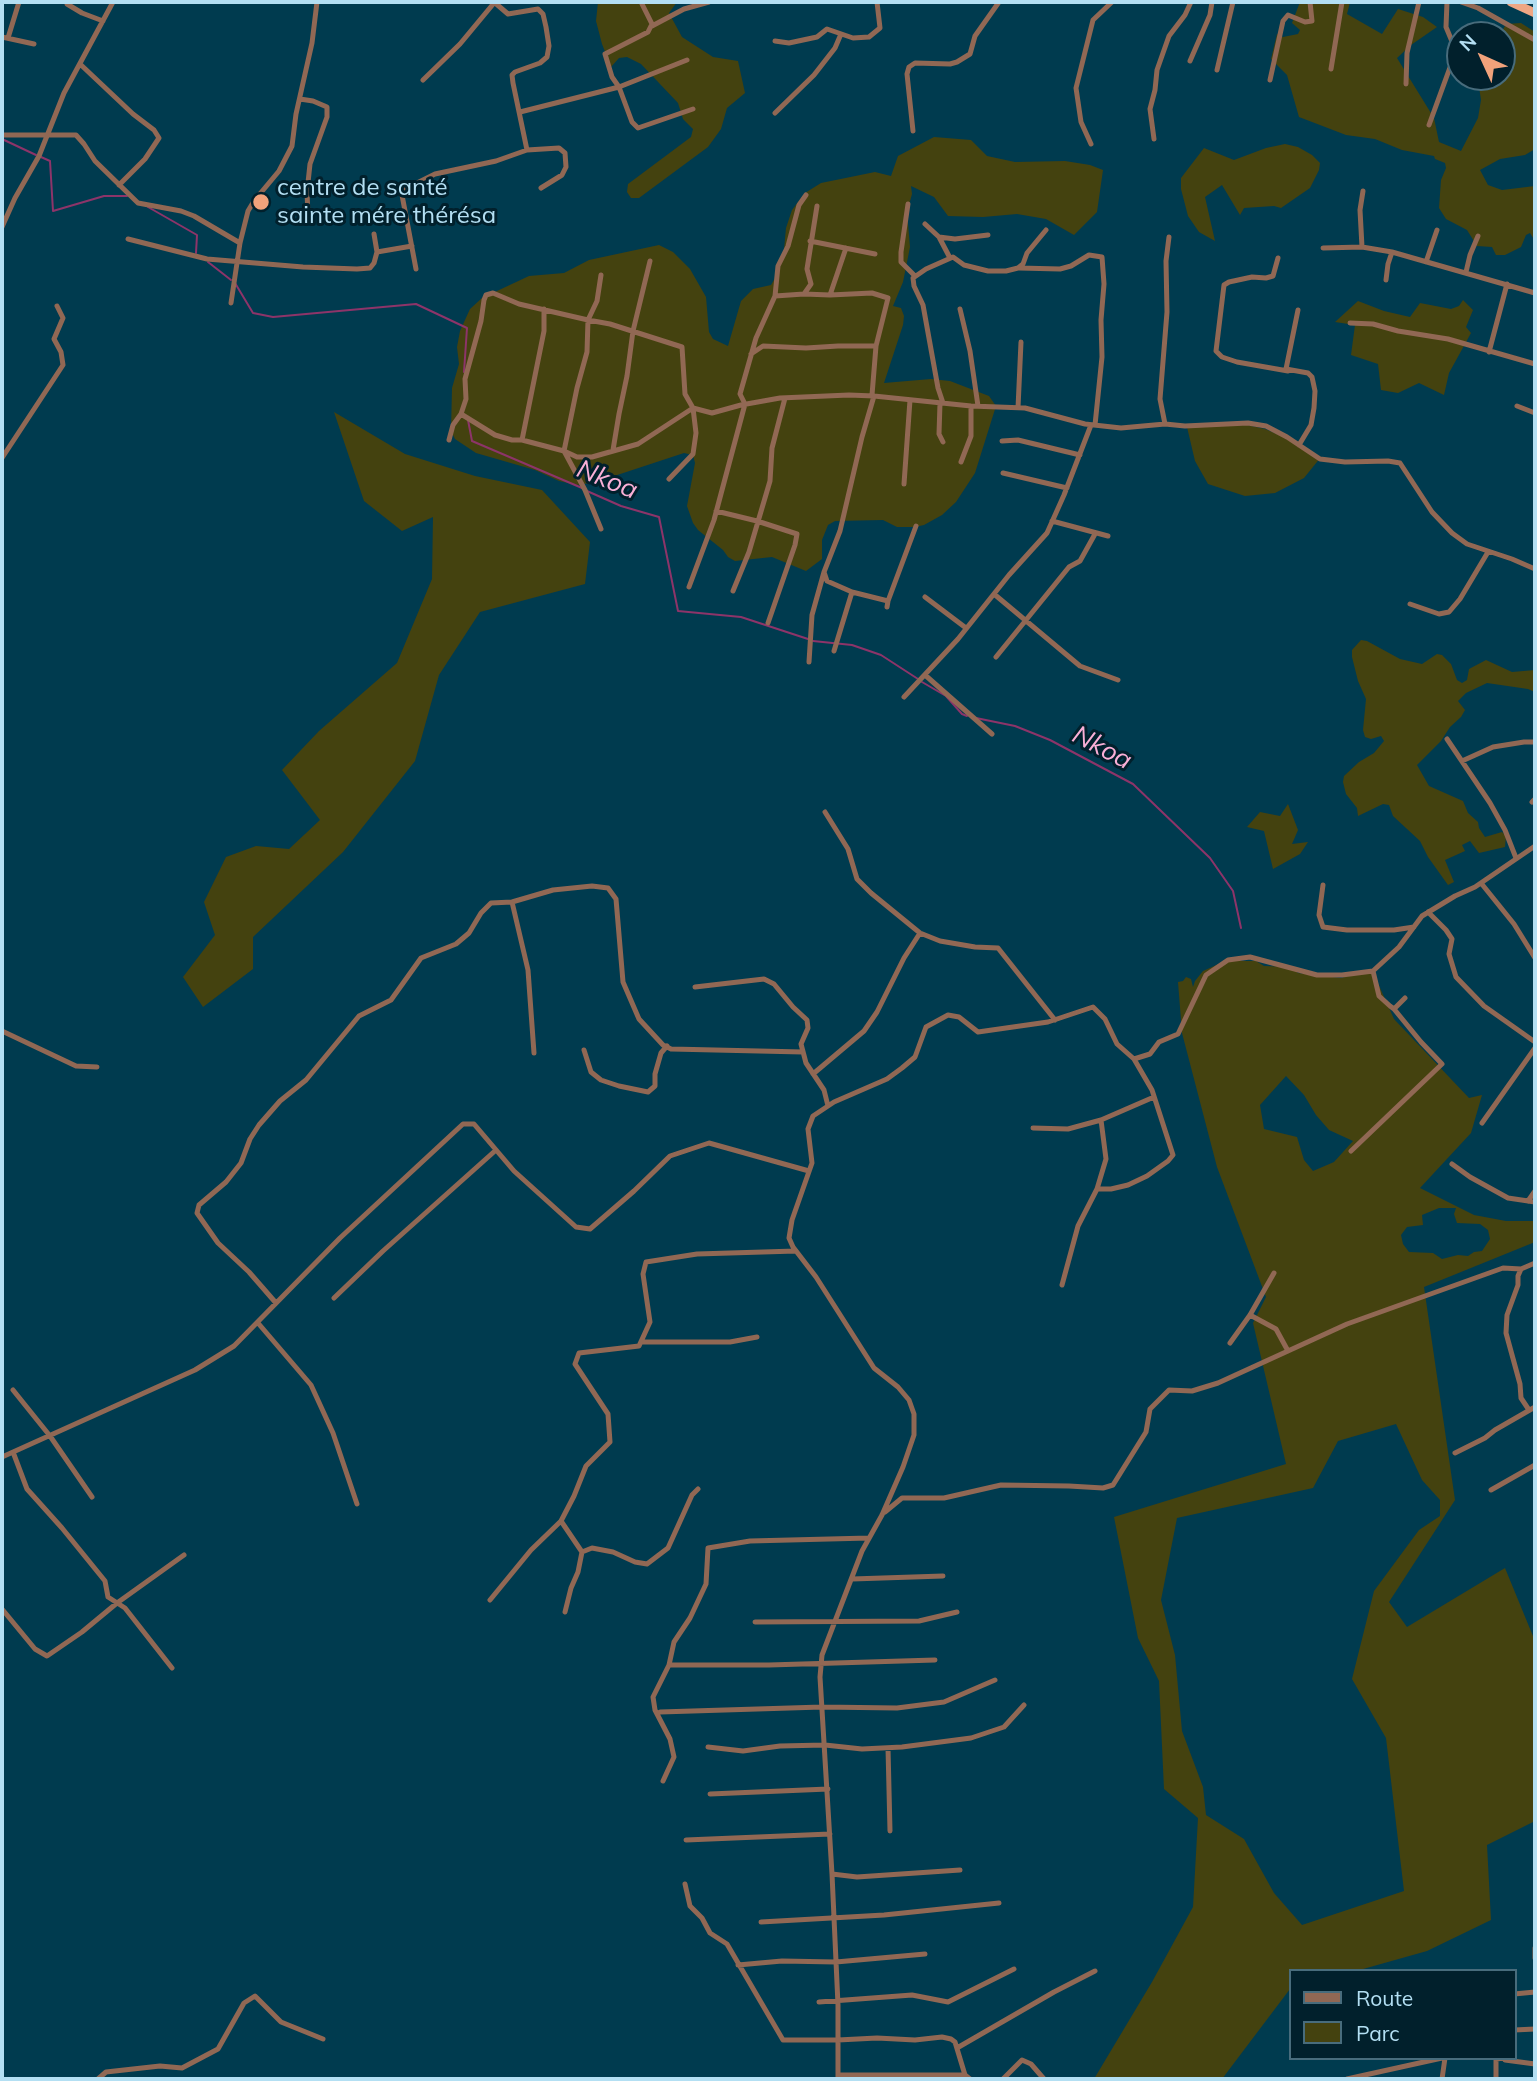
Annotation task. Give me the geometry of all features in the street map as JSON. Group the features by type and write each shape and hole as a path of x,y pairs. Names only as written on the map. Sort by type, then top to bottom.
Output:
{"highway":[{"path":"1511,2 1535,13"}],"street":[{"path":"19,2 5,38 34,44"},
{"path":"66,2 82,13 103,21"},
{"path":"2,227 38,156 64,93 113,2"},
{"path":"231,303 248,211 286,160 292,146 317,2"},
{"path":"423,80 460,44 494,2 508,14 538,9 543,14 546,27 549,46 547,57 512,75 527,150"},
{"path":"641,2 652,26"},
{"path":"693,109 638,128 632,122 605,54 648,32 652,26 684,9 709,2"},
{"path":"775,41 789,43 817,37 827,29 853,38 869,37 880,28 877,2"},
{"path":"913,131 907,74 909,66 915,63 950,64 970,54 975,36 999,2"},
{"path":"1091,144 1081,122 1076,88 1094,20 1112,2"},
{"path":"1154,139 1150,109 1157,70 1169,36 1191,2"},
{"path":"1190,61 1210,15 1212,2"},
{"path":"1217,70 1233,2"},
{"path":"1270,80 1283,21 1288,15 1305,22 1311,21 1310,2"},
{"path":"1331,69 1342,2"},
{"path":"1406,84 1407,53 1419,2"},
{"path":"1429,125 1456,51 1446,27 1447,2"},
{"path":"1461,2 1478,8 1535,40"},
{"path":"775,113 814,75 835,48 841,34"},
{"path":"520,111 619,87 687,60"},
{"path":"80,64 159,138 145,159 119,185"},
{"path":"300,99 327,107 327,117 310,164 308,215"},
{"path":"2,135 76,135 85,144 94,161 138,203 194,216 240,243"},
{"path":"416,269 403,190 435,174 496,161 527,150 559,148 565,153 566,167 562,175 541,188"},
{"path":"1362,247 1360,210 1363,191"},
{"path":"689,587 716,511 745,404 740,394 751,354 775,296 778,266 788,246 799,205 806,195"},
{"path":"908,204 901,262 915,276"},
{"path":"804,293 811,284 807,269 817,206"},
{"path":"925,223 939,237 950,258"},
{"path":"1018,268 1046,230"},
{"path":"1426,262 1437,230"},
{"path":"128,239 207,259 303,267 370,268 377,252 374,234"},
{"path":"939,237 955,239 988,235"},
{"path":"1466,272 1478,236"},
{"path":"1166,424 1160,399 1167,312 1166,261 1169,237"},
{"path":"810,241 876,254"},
{"path":"377,252 412,246"},
{"path":"1323,248 1362,247 1392,252 1535,293"},
{"path":"830,295 846,248"},
{"path":"1386,281 1392,252"},
{"path":"904,697 1047,533 1093,425 1102,357 1102,257 1089,255 1060,269 1018,268 988,271 964,265 953,257 915,276 912,282 922,305 942,403 939,434 943,442"},
{"path":"1278,258 1273,276 1224,285 1216,351 1222,357 1237,362 1308,373 1312,377 1314,408 1311,425 1299,445"},
{"path":"613,450 633,331 650,261"},
{"path":"601,275 597,301 588,320 587,352 564,451 601,529"},
{"path":"1489,352 1507,284"},
{"path":"449,440 466,399 465,379 486,295 493,293 519,304 610,324 682,347 685,394 693,408 696,433 692,454 669,479"},
{"path":"775,296 804,293 872,293 888,298 877,346 873,396 840,531 824,572 812,615 809,662"},
{"path":"2,458 63,365 61,352 54,339 63,318 57,306"},
{"path":"522,440 544,331 544,309"},
{"path":"960,309 970,351 978,406"},
{"path":"1288,371 1286,363 1298,310"},
{"path":"1350,323 1373,324 1448,339 1535,364"},
{"path":"1018,408 1021,342"},
{"path":"751,354 763,346 877,346"},
{"path":"461,414 495,435 564,451 577,457 592,457 638,444 693,408 712,413 745,404 785,398 873,396 1018,408 1093,425 1121,428 1166,424 1185,426 1248,423 1266,426 1320,458 1345,462 1400,463 1432,512 1452,533 1467,544 1535,569"},
{"path":"733,591 749,552 770,481 772,448 785,398"},
{"path":"904,484 910,400"},
{"path":"961,462 971,436 971,406"},
{"path":"1517,406 1535,413"},
{"path":"1002,441 1018,440 1080,455"},
{"path":"1003,473 1067,488"},
{"path":"716,511 797,534 768,623"},
{"path":"1052,521 1108,536"},
{"path":"824,572 827,581 887,604 916,526"},
{"path":"996,657 1069,567 1080,561 1095,534"},
{"path":"1410,604 1439,614 1449,612 1460,599 1488,551"},
{"path":"834,651 852,592"},
{"path":"993,594 1080,666 1118,680"},
{"path":"925,597 966,628"},
{"path":"925,675 992,734"},
{"path":"1447,739 1500,821 1516,858"},
{"path":"1462,761 1493,747 1524,742 1533,743 1535,750"},
{"path":"825,812 848,849 857,879 871,893 920,933 940,941 998,948 1055,1020"},
{"path":"1134,1059 1150,1054 1159,1042 1178,1034 1206,975 1228,960 1250,957 1317,975 1373,971 1399,947 1428,912 1481,883 1535,846"},
{"path":"1481,883 1514,924 1535,958"},
{"path":"1323,885 1318,915 1323,928 1394,930 1414,927"},
{"path":"276,1303 249,1272 218,1243 197,1213 199,1205 226,1182 241,1163 250,1139 260,1125 280,1101 306,1080 359,1016 391,1000 421,958 456,944 469,933 481,913 491,903 512,902 553,890 592,886 608,888 616,898 624,982 639,1020 667,1046 671,1049 803,1052"},
{"path":"512,902 528,970 534,1053"},
{"path":"1428,912 1452,939 1448,954 1457,977 1484,1006 1535,1042"},
{"path":"813,1074 864,1031 920,933"},
{"path":"1351,1151 1442,1064 1394,1009 1379,996 1373,971"},
{"path":"695,987 764,979 774,984 807,1020 803,1052 806,1063 824,1090 828,1106"},
{"path":"1394,1009 1405,998"},
{"path":"685,1884 690,1906 702,1918 710,1933 727,1944 783,2040 838,2040 877,2038 915,2040 942,2037 956,2042 968,2077 838,2077 838,2040 838,2000 821,1663 862,1551 882,1515 903,1467 914,1435 914,1414 909,1400 898,1387 874,1368 789,1238 792,1220 812,1163 808,1129 813,1116 828,1106 887,1079 902,1068 915,1057 926,1027 948,1015 959,1017 978,1032 1055,1020 1093,1007 1105,1019 1117,1044 1134,1059 1154,1097 1173,1155 1147,1176 1128,1185 1097,1189"},
{"path":"2,1031 76,1066 97,1067"},
{"path":"584,1050 591,1072 601,1080 648,1092 655,1086 655,1074 661,1053 667,1046"},
{"path":"1482,1123 1535,1048"},
{"path":"1033,1128 1068,1129 1101,1120 1154,1097"},
{"path":"1062,1285 1078,1226 1097,1189 1106,1159 1101,1120"},
{"path":"2,1457 195,1370 234,1346 340,1238 463,1124 474,1125 514,1171 576,1227 590,1229 670,1156 709,1143 809,1171"},
{"path":"334,1298 496,1150"},
{"path":"1452,1164 1508,1198 1532,1201 1535,1191"},
{"path":"490,1600 531,1550 561,1521 586,1465 610,1442 608,1413 575,1364 579,1353 639,1346 650,1322 643,1274 646,1262 698,1254 796,1251"},
{"path":"882,1515 902,1498 944,1499 1001,1485 1103,1488 1113,1485 1146,1432 1150,1409 1169,1390 1192,1391 1218,1383 1347,1324 1503,1268 1521,1269 1535,1263"},
{"path":"1455,1453 1485,1438 1532,1408 1521,1398 1520,1384 1506,1333 1507,1315 1521,1269"},
{"path":"1230,1343 1275,1273"},
{"path":"1250,1315 1276,1329 1288,1351"},
{"path":"258,1323 312,1385 333,1433 358,1504"},
{"path":"641,1342 730,1342 757,1337"},
{"path":"12,1390 50,1436 92,1497"},
{"path":"13,1452 27,1489 105,1581 108,1597 125,1608 172,1668"},
{"path":"1492,1490 1535,1465"},
{"path":"582,1552 592,1548 647,1564 668,1548 692,1495 698,1489"},
{"path":"561,1521 582,1552 565,1612"},
{"path":"663,1780 674,1757 670,1739 655,1710 653,1697 669,1665 674,1643 690,1618 706,1584 708,1548 750,1541 869,1538"},
{"path":"2,1609 35,1649 47,1656 184,1555"},
{"path":"852,1579 943,1576"},
{"path":"755,1622 919,1621 957,1612"},
{"path":"669,1665 935,1660"},
{"path":"660,1712 822,1707 897,1709 944,1702 995,1680"},
{"path":"708,1748 743,1751 780,1746 825,1745 862,1749 971,1738 1004,1727 1024,1705"},
{"path":"888,1748 890,1831"},
{"path":"710,1794 828,1789"},
{"path":"686,1840 830,1834"},
{"path":"832,1874 857,1877 960,1870"},
{"path":"761,1922 834,1919 999,1903"},
{"path":"1535,1948 1535,1958"},
{"path":"738,1965 782,1961 836,1962 925,1954"},
{"path":"819,2003 912,1995 948,2002 1014,1969"},
{"path":"957,2048 1094,1971"},
{"path":"1516,1994 1535,1992"},
{"path":"98,2079 106,2072 160,2066 182,2068 218,2049 244,2003 255,1996 281,2022 323,2039"},
{"path":"1516,2029 1535,2029"},
{"path":"1003,2079 1022,2060 1031,2064 1044,2079"},
{"path":"1347,2079 1435,2060"},
{"path":"1442,2079 1444,2060"},
{"path":"1496,2060 1496,2079"},
{"path":"1511,2060 1535,2064"}],"green space":[{"path":"598,2 677,2 669,13 682,37 713,57 738,61 745,93 727,108 721,129 708,147 639,198 631,198 627,192 628,184 691,137 693,129 683,119 678,103 641,64 627,57 619,58 611,67 596,21"},
{"path":"1300,2 1350,2 1347,14 1382,34 1398,9 1423,17 1437,27 1397,58 1434,118 1439,142 1461,151 1478,118 1480,91 1516,91 1516,23 1521,23 1535,32 1535,149 1525,155 1500,159 1480,170 1488,185 1502,190 1535,186 1535,241 1530,233 1526,235 1521,247 1505,255 1496,255 1492,247 1477,246 1467,230 1446,219 1439,208 1445,163 1434,156 1402,150 1375,139 1346,135 1299,117 1287,75 1271,59 1277,34 1283,37 1298,34 1300,30 1292,23"},
{"path":"934,137 971,140 987,156 1015,162 1065,161 1103,170 1097,212 1074,235 1046,219 1017,214 948,216 934,197 911,186 912,194 907,212 910,247 903,282 893,306 901,308 903,325 884,383 931,379 950,381 989,396 996,406 975,473 956,502 942,515 915,527 897,527 883,520 835,521 828,525 822,540 822,559 806,571 772,557 735,561 693,523 687,506 695,463 693,455 684,453 596,482 577,485 476,453 455,439 451,431 452,388 459,364 457,347 460,331 470,309 482,298 529,276 564,273 589,260 659,245 673,252 690,269 706,297 709,332 713,339 728,346 741,301 753,289 771,285 775,278 783,260 786,228 792,210 805,193 821,183 875,172 891,176 898,156"},
{"path":"1285,144 1298,147 1320,163 1310,188 1281,208 1244,208 1240,215 1222,185 1205,197 1215,241 1199,232 1188,216 1181,178 1204,148 1234,160"},
{"path":"1463,300 1473,310 1466,327 1471,333 1449,373 1444,395 1419,383 1398,393 1381,390 1378,364 1351,355 1355,325 1335,322 1358,301 1410,317 1420,303 1451,309 1459,306"},
{"path":"334,412 405,454 475,476 542,490 590,542 585,584 480,612 439,675 415,761 343,852 253,937 253,969 203,1007 183,977 215,935 204,902 226,857 256,846 289,849 320,820 282,770 319,731 397,663 432,579 433,517 402,531 364,501"},
{"path":"1247,425 1286,438 1321,457 1304,478 1275,493 1245,496 1208,484 1195,461 1187,427"},
{"path":"1361,640 1400,659 1422,664 1437,654 1442,655 1451,664 1457,680 1462,683 1467,680 1469,669 1486,660 1512,672 1535,670 1535,692 1487,683 1466,693 1458,701 1465,710 1461,717 1417,765 1429,786 1463,801 1485,837 1502,832 1506,836 1505,847 1479,853 1470,841 1462,845 1465,851 1445,860 1454,882 1448,885 1420,841 1393,816 1389,805 1383,804 1358,816 1357,808 1346,794 1344,776 1374,753 1384,741 1381,736 1371,739 1365,737 1363,730 1366,699 1352,657 1352,650"},
{"path":"1288,804 1298,830 1292,844 1308,842 1300,854 1273,869 1264,831 1247,827 1260,812 1280,816"},
{"path":"1232,958 1256,961 1264,966 1292,967 1298,973 1341,978 1372,970 1394,1019 1469,1098 1482,1095 1471,1133 1420,1188 1474,1215 1506,1221 1535,1221 1535,1242 1424,1287 1455,1500 1389,1602 1407,1627 1505,1568 1535,1641 1535,1821 1487,1845 1491,1920 1427,1951 1363,1969 1288,1969 1288,1992 1222,2079 1094,2079 1193,1907 1198,1818 1164,1789 1159,1681 1138,1638 1114,1517 1286,1464 1253,1323 1266,1297 1217,1167 1182,1033 1178,982 1186,977 1191,979 1193,987 1203,971","holes":["1286,1076 1304,1095 1329,1130 1353,1141 1334,1162 1313,1171 1304,1160 1297,1137 1264,1129 1260,1105","1439,1208 1456,1208 1454,1214 1457,1223 1480,1224 1488,1230 1490,1239 1482,1251 1468,1256 1458,1255 1442,1259 1433,1253 1409,1252 1401,1235 1407,1227 1423,1225 1422,1215","1396,1424 1422,1480 1440,1500 1440,1516 1419,1530 1374,1591 1352,1679 1386,1738 1404,1891 1302,1925 1274,1893 1244,1839 1206,1815 1203,1787 1182,1731 1175,1655 1161,1600 1177,1518 1313,1488 1338,1441"]}],"waterway":[{"name":"Nkoa","path":"2,139 36,155"},
{"name":"Nkoa","path":"41,157 50,161 53,211 104,196 127,196"},
{"name":"Nkoa","path":"148,207 197,235 196,253"},
{"name":"Nkoa","path":"208,262 231,280"},
{"name":"Nkoa","path":"235,283 253,313 273,317 416,304 467,328 464,372"},
{"name":"Nkoa","path":"468,420 472,441 582,488"},
{"name":"Nkoa","path":"587,491 621,506 659,517 678,611 741,617 808,639"},
{"name":"Nkoa","path":"813,641 852,645 881,655 918,679"},
{"name":"Nkoa","path":"922,682 946,696 967,716"},
{"name":"Nkoa","path":"976,718 1015,726 1050,740 1133,784 1210,858 1233,891 1241,928"}],"place":[{"name":"centre de santé sainte mére thérésa","path":"261,202"}]}
